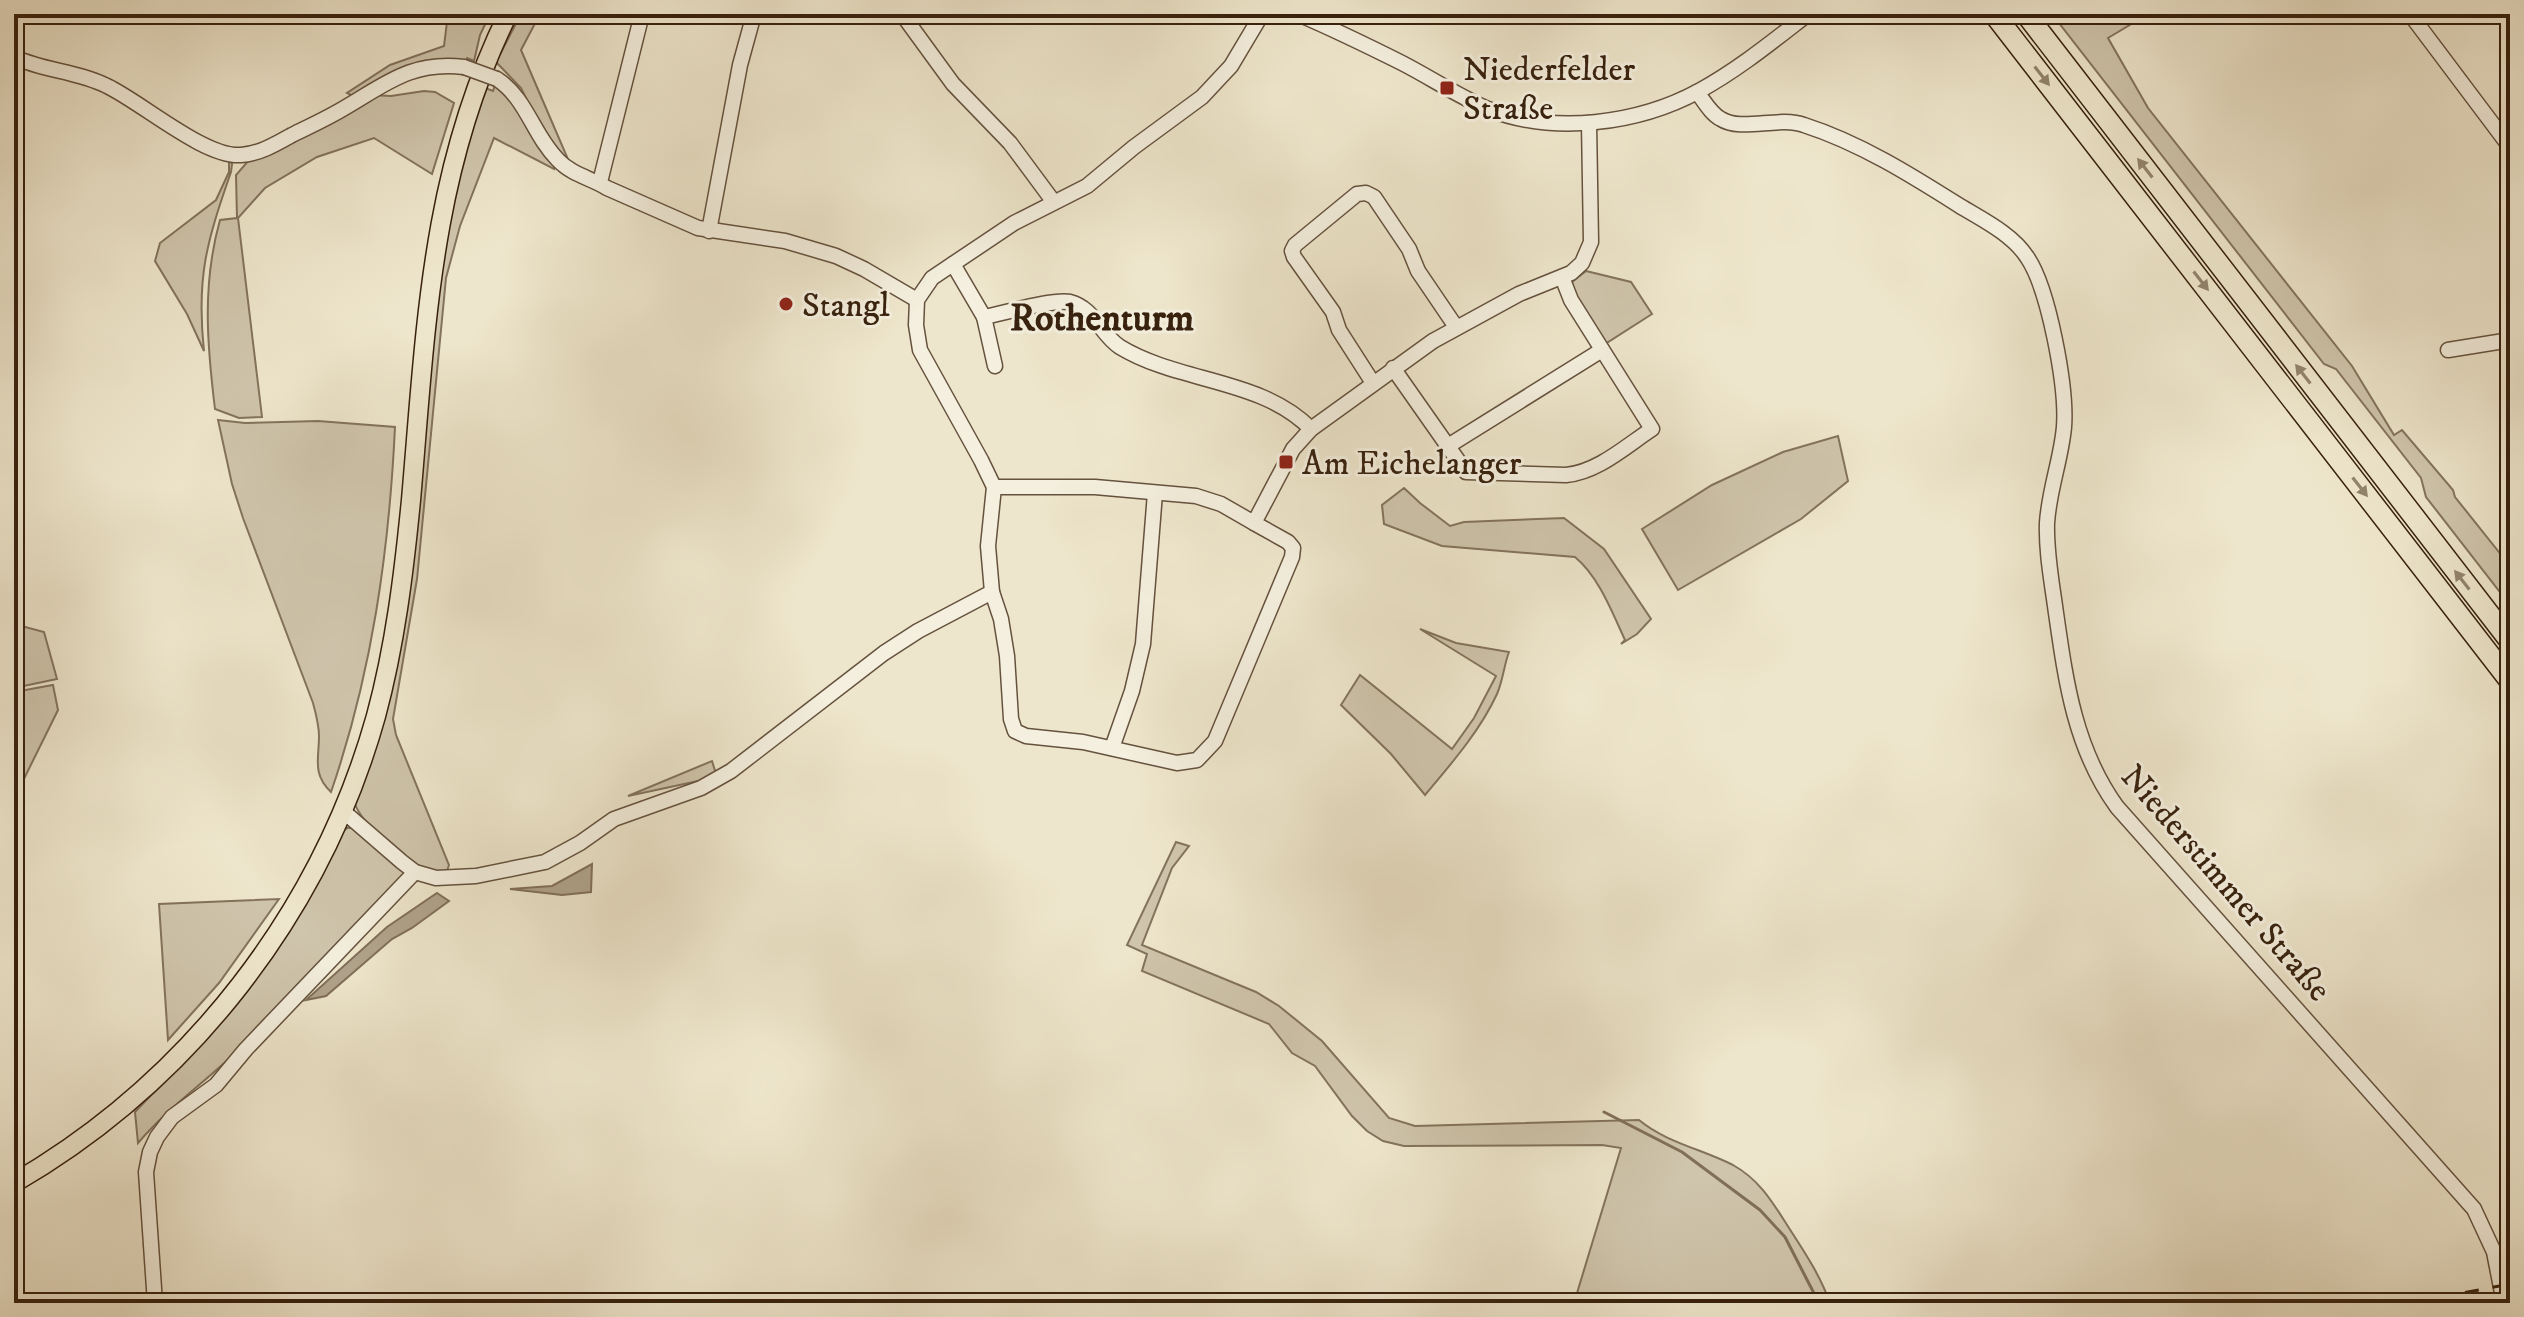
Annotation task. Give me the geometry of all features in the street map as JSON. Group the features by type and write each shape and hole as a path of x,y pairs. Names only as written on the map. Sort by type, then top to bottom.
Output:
{"highway":[{"path":"1994,14 2510,681"},
{"path":"2026,14 2510,641"}],"main road":[{"path":"14,1183 48,1163 109,1118 171,1063 214,1017 283,927 316,870 343,811 376,716 395,631 409,516 429,290 442,207 468,109 508,14"}],"street":[{"path":"600,182 642,14"},
{"path":"709,231 740,65 754,14"},
{"path":"902,14 953,84 1010,143 1053,201"},
{"path":"994,487 1095,487 1208,499 1288,542 1293,548 1292,557 1215,741 1204,755 1187,763 1165,762 1083,742 1026,736 1015,731 1011,719 1004,636 992,592 988,546 994,487 920,350 916,325 917,300 932,278 1014,223 1087,186 1202,97 1231,66 1262,14"},
{"path":"1298,14 1502,114 1544,123 1589,123 1655,109 1697,92 1747,62 1808,14"},
{"path":"2410,14 2510,147"},
{"path":"14,57 102,83 198,142 239,156 273,145 404,73 440,66 464,67 497,79 518,98 541,139 558,160 579,175 709,231 809,247 864,269 917,300"},
{"name":"Niederstimmer Straße","path":"1697,92 1716,116 1729,123 1777,121 1801,124 1889,163 1993,226 2027,257 2049,319 2064,390 2064,427 2049,506 2047,543 2071,706 2089,763 2117,807 2474,1209 2494,1252 2504,1300"},
{"path":"1254,523 1293,449 1311,429 1393,368 1456,327 1519,294 1562,277 1582,263 1591,242 1589,123"},
{"path":"1373,383 1339,330 1333,312 1292,251 1295,245 1357,194 1366,193 1374,197 1456,327"},
{"path":"953,264 984,317 995,366"},
{"path":"1393,368 1466,472 1566,475 1579,474 1593,467 1652,429 1571,300 1562,277"},
{"path":"984,317 1066,301 1087,311 1116,345 1156,363 1276,403 1311,429"},
{"path":"2448,350 2510,340"},
{"path":"1448,446 1602,350"},
{"path":"1112,748 1132,691 1143,644 1155,493"},
{"path":"343,811 415,872 436,878 457,879 545,862 614,819 679,797 719,778 884,653 918,631 992,592"},
{"path":"155,1303 146,1172 157,1137 172,1117 216,1085 246,1049 415,872"}],"shaded area":[{"path":"448,14 490,14 480,35 474,61 467,58 465,63 435,60 420,63 393,73 353,96 347,93 390,65 444,46"},
{"path":"521,14 540,14 521,50 570,164 544,134 521,88 496,62"},
{"path":"2052,14 2148,14 2108,38 2148,108 2352,366 2394,435 2402,430 2453,490 2455,497 2510,566 2510,605 2426,497 2421,478 2336,369 2324,364"},
{"path":"495,85 513,98 555,163 554,169 494,138 460,226 446,278 417,579 393,719 396,735 449,865 446,874 413,863 374,830 355,804 370,762 434,291 472,121 485,88 493,91"},
{"path":"435,92 454,103 432,174 374,138 317,157 265,188 238,218 262,417 239,418 215,409 208,338 210,267 220,220 237,218 236,175 249,160 370,95 391,96"},
{"path":"229,159 231,172 210,239 203,280 204,351 187,314 155,261 160,243 216,200 229,172"},
{"path":"1586,271 1631,282 1652,314 1605,344 1576,298 1572,282"},
{"path":"218,420 245,423 318,421 395,427 388,520 376,612 357,702 331,792 319,772 319,732 313,703 243,518"},
{"path":"1838,436 1848,481 1801,519 1678,590 1642,529 1712,485 1783,452"},
{"path":"1404,488 1450,526 1464,522 1564,518 1604,549 1651,619 1637,634 1621,644 1625,640 1604,596 1591,574 1575,557 1442,546 1384,524 1382,505"},
{"path":"14,624 44,632 57,679 14,688"},
{"path":"1420,629 1456,643 1509,652 1499,689 1490,708 1464,747 1425,795 1391,754 1341,705 1360,675 1452,749 1474,718 1496,676"},
{"path":"53,685 58,710 14,799 14,692"},
{"path":"712,761 717,777 628,796"},
{"path":"347,828 357,828 404,871 405,878 255,1033 138,1143 135,1112 207,1037 257,977 291,926 341,833"},
{"path":"1176,842 1189,846 1172,868 1142,945 1256,992 1279,1006 1322,1041 1389,1118 1415,1126 1639,1120 1673,1140 1733,1165 1751,1178 1771,1201 1812,1264 1830,1303 1574,1303 1621,1148 1602,1145 1404,1146 1383,1141 1367,1131 1315,1066 1292,1053 1269,1024 1142,971 1147,954 1127,945"},
{"path":"592,864 591,892 562,895 510,889 552,886"},
{"path":"437,893 449,901 392,939 326,996 306,1000 387,927"},
{"path":"279,899 219,983 168,1040 159,904"}],"waterway":[{"path":"1604,1112 1682,1152 1760,1210 1785,1237 1819,1303"}],"railway":[{"path":"2410,1303 2510,1284"}],"place":[{"name":"Niederfelder Straße","path":"1447,88"},
{"name":"Stangl","path":"786,304"},
{"name":"Am Eichelanger","path":"1286,462"}],"district":[{"name":"Rothenturm","path":"1102,317"}]}
